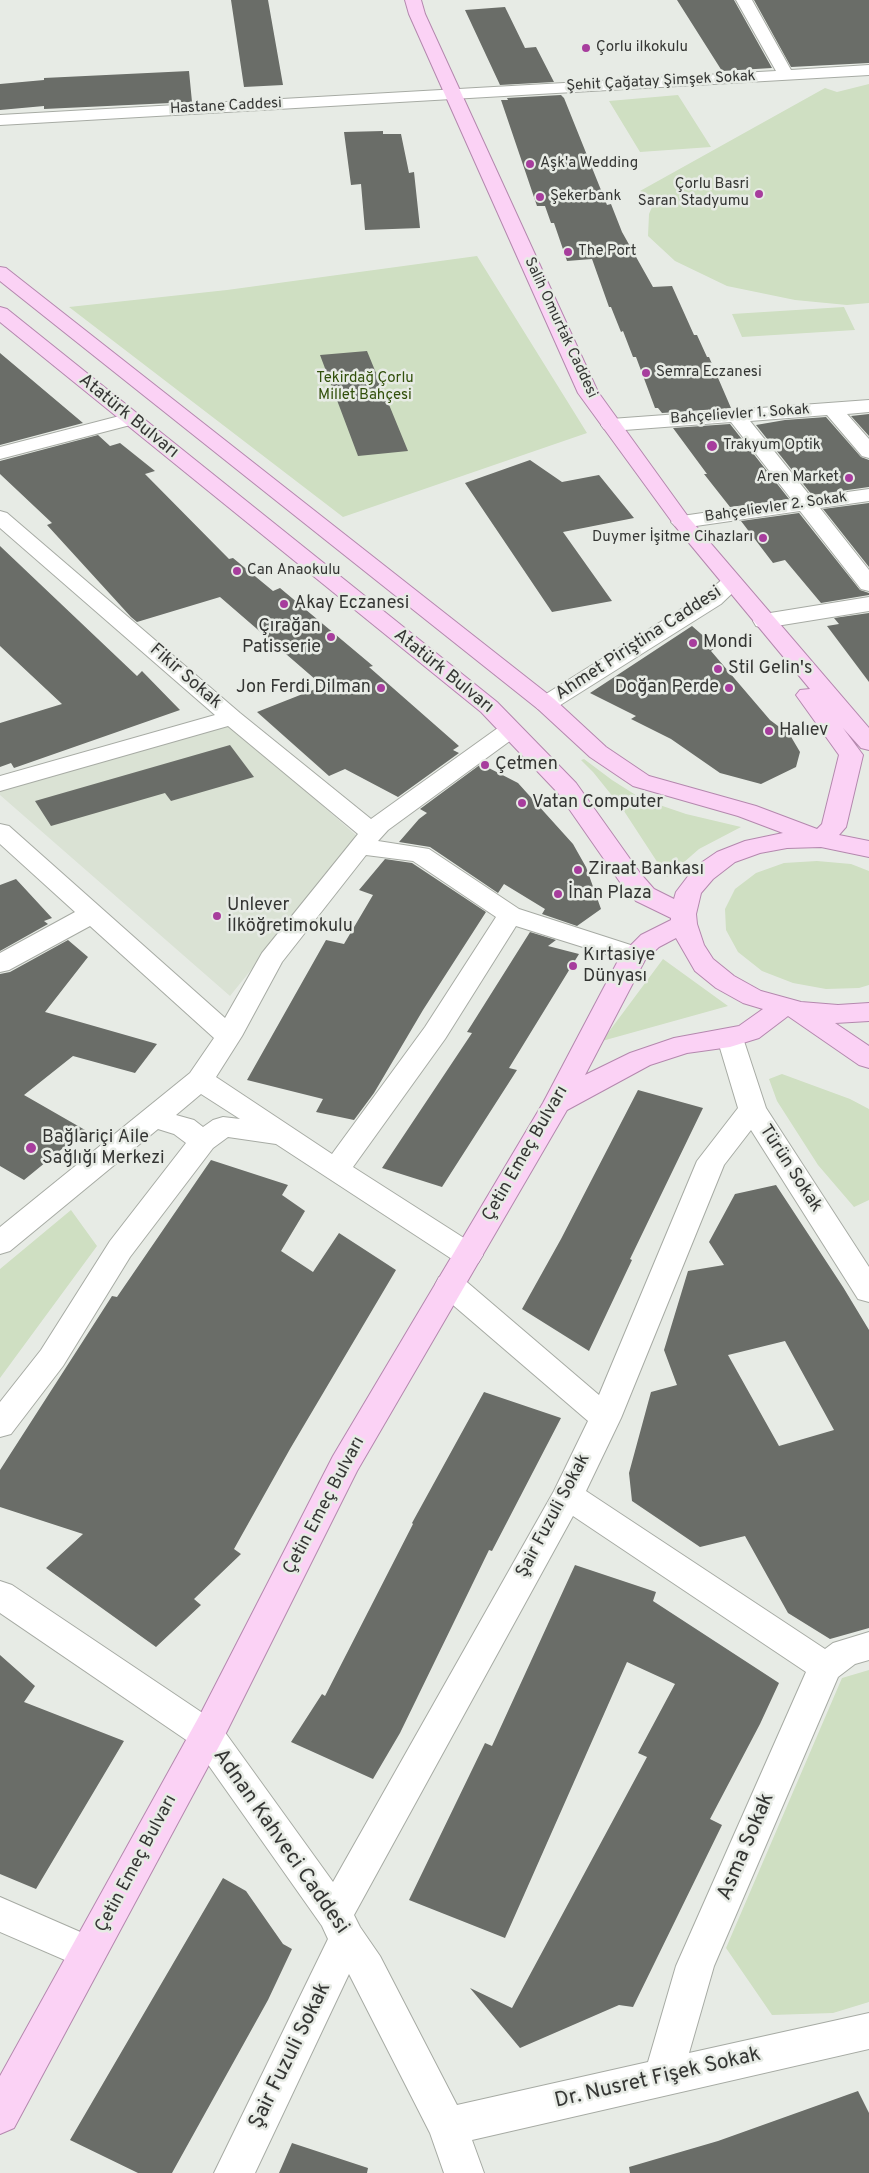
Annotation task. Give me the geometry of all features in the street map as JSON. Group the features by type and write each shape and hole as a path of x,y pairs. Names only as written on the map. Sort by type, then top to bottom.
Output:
{"main road":[{"name":"Salih Omurtak Caddesi","path":"413,0 417,14 584,384 682,522 764,621 869,742"},
{"name":"Atatürk Bulvarı","path":"0,272 546,704 598,752 640,781 746,812 821,839"},
{"name":"Atatürk Bulvarı","path":"0,313 489,707 567,788 631,879 645,895 684,919"},
{"name":"Salih Omurtak Caddesi","path":"764,621 810,699 851,755 834,826 821,839"},
{"path":"869,849 821,839 786,840 754,846 726,857 704,873 689,892 684,919 691,945 704,964 718,976 752,997 791,1009 838,1014 869,1012"},
{"name":"Çetin Emeç Bulvarı","path":"0,2115 207,1735 344,1465 557,1103 634,955 650,941 684,919"},
{"path":"557,1103 603,1076 640,1059 684,1044 730,1038 749,1032 791,1009"},
{"path":"791,1009 869,1059"}],"street":[{"path":"744,0 786,76"},
{"name":"Şehit Çağatay Şimşek Sokak","path":"453,94 869,70"},
{"name":"Hastane Caddesi","path":"0,120 453,94"},
{"name":"Bahçelievler 1. Sokak","path":"611,424 869,406"},
{"path":"832,409 869,452"},
{"path":"736,416 869,584"},
{"path":"0,453 131,419"},
{"name":"Bahçelievler 2. Sokak","path":"682,522 869,494"},
{"name":"Fikir Sokak","path":"0,517 232,718 371,835"},
{"name":"Ahmet Piriştina Caddesi","path":"546,704 713,599 732,583"},
{"path":"764,621 869,604"},
{"path":"0,784 232,718"},
{"path":"0,1243 200,1080 229,1036 271,959 371,835 510,730"},
{"path":"0,832 229,1036"},
{"path":"371,835 420,854 510,915 634,955"},
{"path":"0,964 92,914"},
{"path":"336,1170 435,1033 510,915"},
{"name":"Türün Sokak","path":"730,1038 752,1109 869,1292"},
{"path":"200,1080 468,1255"},
{"name":"Şair Fuzuli Sokak","path":"234,2173 341,1927 568,1496 605,1418 711,1161 752,1109"},
{"path":"154,1118 184,1127 203,1141"},
{"path":"0,1425 52,1358 120,1250 203,1141 223,1127 282,1134"},
{"path":"450,1285 605,1418"},
{"path":"568,1496 825,1667 845,1653 869,1646"},
{"name":"Adnan Kahveci Caddesi","path":"0,1595 207,1735 341,1927 367,1968 447,2126 464,2173"},
{"name":"Asma Sokak","path":"663,2077 696,1966 825,1667"},
{"path":"0,1914 88,1953"},
{"name":"Dr. Nusret Fişek Sokak","path":"447,2126 869,2031"}],"shaded area":[{"name":"Unlever İlköğretimokulu","path":"230,724 358,837 230,996 0,795 0,789"}],"green space":[{"name":"Çorlu Basri Saran Stadyumu","path":"869,84 869,303 847,305 795,300 727,286 675,261 648,236 649,214 656,198 640,191 825,88 837,92"},
{"path":"678,95 711,147 640,152 609,101"},
{"name":"Tekirdağ Çorlu Millet Bahçesi","path":"477,256 587,433 343,517 69,307 227,290"},
{"path":"844,307 855,330 742,337 732,314"},
{"path":"584,759 642,799 686,814 741,827 699,849 667,877 622,808 581,760"},
{"path":"817,861 851,864 869,871 869,985 859,988 826,989 793,983 762,971 738,952 726,930 725,909 735,889 756,873 784,863"},
{"path":"663,959 728,1006 602,1041"},
{"path":"782,1074 850,1099 869,1109 869,1200 854,1207 818,1165 777,1101 769,1079"},
{"path":"71,1210 97,1246 0,1378 0,1269"},
{"path":"869,1670 869,2002 833,2013 772,2015 726,1948 842,1678"}],"building":[{"path":"231,0 268,0 283,85 244,87"},
{"path":"677,0 734,0 772,68 722,71"},
{"path":"754,0 869,0 869,63 791,67"},
{"path":"505,7 525,48 536,47 554,82 500,85 465,10"},
{"path":"189,71 192,102 44,109 44,106 0,110 0,84 44,80 44,78"},
{"path":"561,95 564,98 607,205 611,204 622,232 653,287 672,286 694,335 697,335 707,357 709,357 731,408 662,413 658,408 655,408 636,357 633,357 623,331 621,332 611,307 609,307 592,259 567,261 554,223 551,223 545,206 537,206 501,100"},
{"path":"383,131 383,134 401,134 409,173 414,172 420,228 365,230 361,184 351,185 344,132"},
{"path":"367,351 408,451 358,456 320,355"},
{"path":"0,353 83,423 0,445"},
{"path":"869,414 869,436 851,416"},
{"path":"826,417 861,457 869,460 869,487 812,495 756,425 785,420"},
{"path":"730,424 789,499 730,507 704,474 707,474 673,428"},
{"path":"98,435 110,446 120,443 155,471 145,474 229,559 233,558 273,591 280,588 373,666 369,667 459,746 453,750 459,753 398,797 345,769 329,776 257,712 323,686 220,597 137,622 131,617 47,525 52,523 0,474 0,461"},
{"path":"530,460 562,482 599,475 634,518 563,532 612,601 552,612 465,483"},
{"path":"869,503 869,567 823,509"},
{"path":"799,513 860,590 869,593 869,595 821,603 785,560 773,563 741,521"},
{"path":"0,546 137,676 142,671 180,710 14,768 11,763 0,767 0,723 62,704 0,646"},
{"path":"869,613 869,682 827,626 839,624 834,618"},
{"path":"692,626 716,647 711,651 770,720 790,735 800,752 796,767 761,784 720,773 671,739 631,719 636,716 590,693"},
{"path":"230,745 254,777 171,801 165,793 51,826 35,801"},
{"path":"481,764 518,783 573,844 586,867 601,909 577,926 542,914 545,909 504,884 498,893 430,847 399,842 419,819 427,813 420,809"},
{"path":"385,859 412,863 486,912 423,1010 374,1093 354,1120 316,1112 323,1099 247,1080 326,940 344,944 373,895 359,890"},
{"path":"16,879 52,918 44,921 48,924 0,951 0,885"},
{"path":"530,932 556,940 548,946 579,954 509,1068 517,1070 442,1187 382,1168 472,1033 467,1032"},
{"path":"68,940 88,957 45,1012 157,1044 135,1073 73,1056 24,1095 85,1130 24,1180 0,1166 0,974 10,972"},
{"path":"638,1090 703,1108 630,1259 632,1260 589,1351 522,1309 561,1239"},
{"path":"211,1160 288,1185 282,1195 305,1211 281,1251 313,1272 339,1233 396,1270 290,1449 234,1549 241,1554 194,1599 201,1605 156,1647 46,1568 83,1534 0,1507 0,1470 112,1296 117,1297"},
{"path":"776,1185 869,1330 869,1628 830,1639 788,1613 745,1536 700,1547 632,1501 629,1473 651,1392 677,1385 664,1350 688,1271 724,1265 709,1242 735,1194","holes":["785,1341 834,1430 779,1446 728,1355"]},
{"path":"484,1392 561,1418 492,1551 489,1550 400,1733 373,1779 291,1742 322,1694 325,1696 412,1523"},
{"path":"575,1565 656,1592 653,1601 779,1683 760,1724 710,1819 722,1825 633,2007 619,2005 520,2048 470,1988 512,2008 647,1757 638,1753 675,1684 627,1662 505,1938 409,1900 485,1743 492,1746"},
{"path":"0,1655 35,1686 24,1702 124,1741 36,1889 0,1874"},
{"path":"223,1878 246,1891 283,1944 292,1949 268,2000 172,2173 138,2173 70,2140"},
{"path":"858,2091 869,2113 869,2173 630,2173 629,2167 718,2141"},
{"path":"292,2143 368,2168 367,2173 279,2173"}],"place":[{"name":"Çorlu ilkokulu","path":"586,48"},
{"name":"Aşk'a Wedding","path":"530,164"},
{"name":"Çorlu Basri Saran Stadyumu","path":"759,194"},
{"name":"Şekerbank","path":"540,197"},
{"name":"The Port","path":"568,252"},
{"name":"Semra Eczanesi","path":"646,373"},
{"name":"Trakyum Optik","path":"712,446"},
{"name":"Aren Market","path":"849,478"},
{"name":"Duymer İşitme Cihazları","path":"763,538"},
{"name":"Can Anaokulu","path":"237,571"},
{"name":"Akay Eczanesi","path":"284,604"},
{"name":"Çırağan Patisserie","path":"331,637"},
{"name":"Mondi","path":"693,643"},
{"name":"Stil Gelin's","path":"718,669"},
{"name":"Jon Ferdi Dilman","path":"381,688"},
{"name":"Doğan Perde","path":"729,688"},
{"name":"Halıev","path":"769,731"},
{"name":"Çetmen","path":"485,765"},
{"name":"Vatan Computer","path":"522,803"},
{"name":"Ziraat Bankası","path":"578,870"},
{"name":"İnan Plaza","path":"558,894"},
{"name":"Unlever İlköğretimokulu","path":"217,916"},
{"name":"Kırtasiye Dünyası","path":"573,966"},
{"name":"Bağlariçi Aile Sağlığı Merkezi","path":"31,1148"}]}
